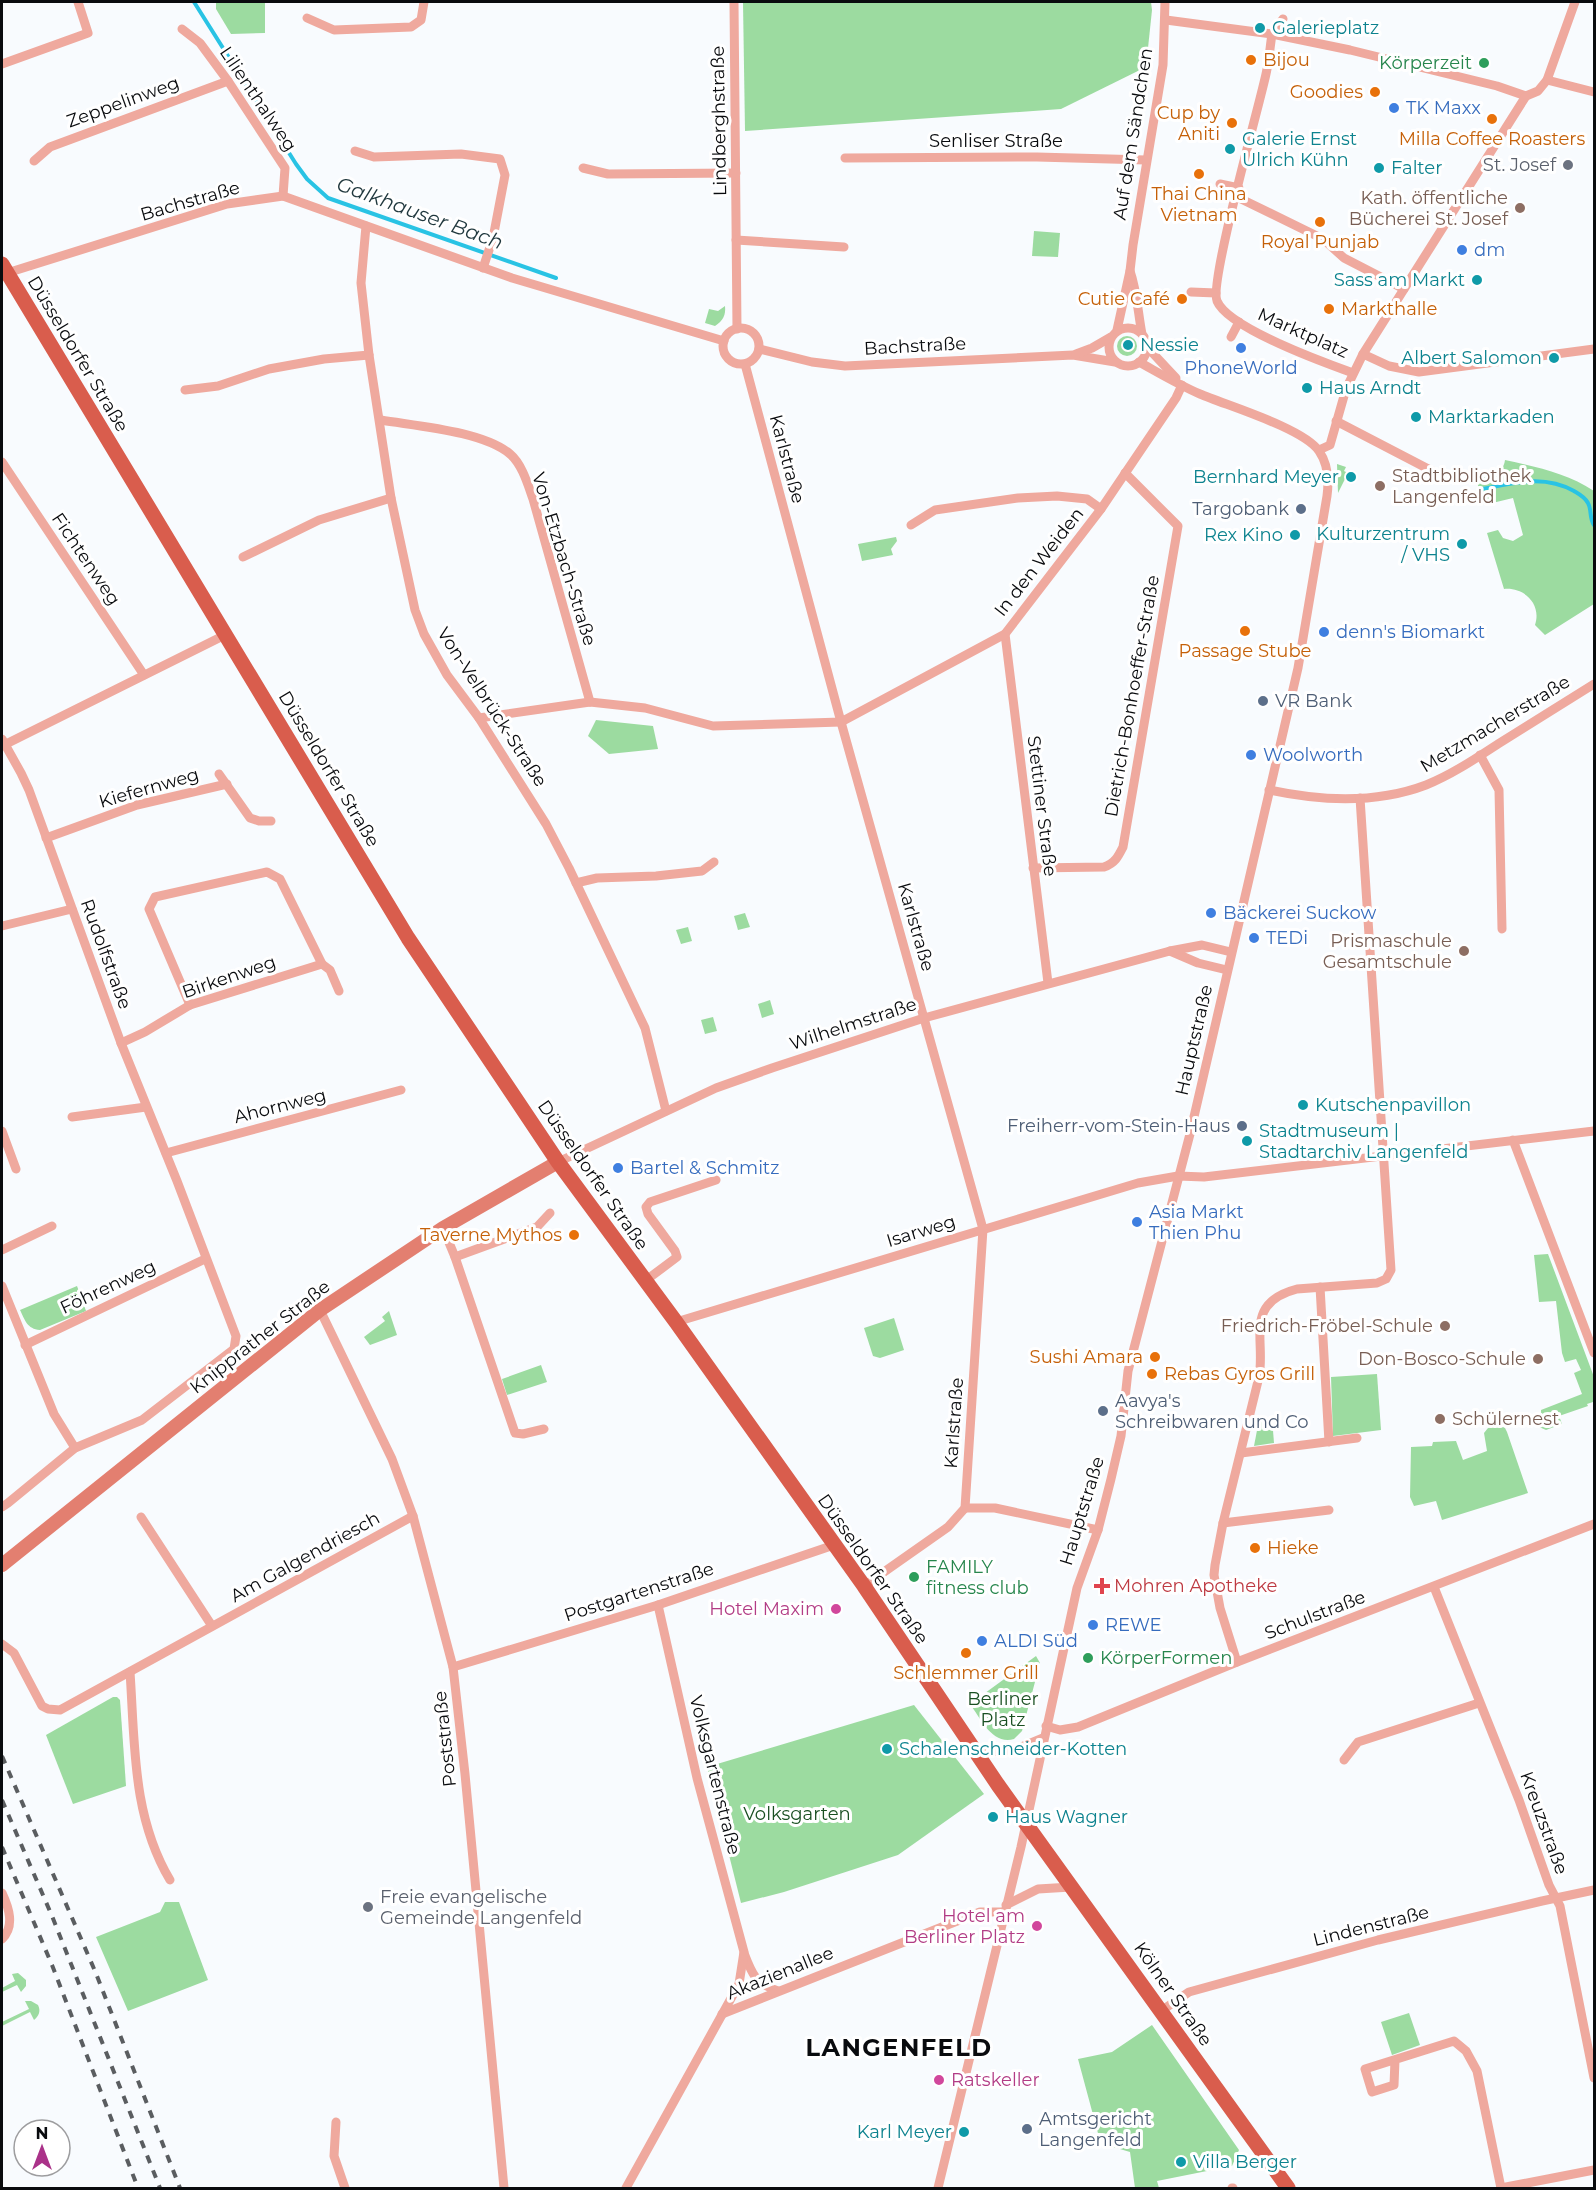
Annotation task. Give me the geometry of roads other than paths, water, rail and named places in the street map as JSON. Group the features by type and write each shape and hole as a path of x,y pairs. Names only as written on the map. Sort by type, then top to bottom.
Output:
{"main road":[{"name":"Düsseldorfer Straße","path":"4,268 408,938 558,1162 676,1322 864,1586 976,1754 1025,1822"},
{"name":"Knipprather Straße","path":"2,1564 320,1310 443,1228 558,1162"},
{"name":"Kölner Straße","path":"1025,1822 1288,2188"}],"street":[{"path":"2,64 88,33 78,2"},
{"path":"307,18 334,30 411,27 422,20 424,2"},
{"name":"Lindberghstraße","path":"734,2 735,317 737,328"},
{"name":"Auf dem Sändchen","path":"1114,334 1130,271 1132,245 1163,65 1165,2"},
{"path":"1139,362 1182,385 1286,429 1319,450 1330,445 1353,373 1363,354 1526,96 1538,91 1547,80 1575,2"},
{"path":"1191,292 1216,293 1223,248 1266,72 1272,34 1283,19"},
{"path":"1166,20 1272,34 1350,50 1497,86 1526,96"},
{"name":"Lilienthalweg","path":"182,29 200,43 285,168 283,196"},
{"path":"1547,80 1594,92"},
{"name":"Zeppelinweg","path":"34,162 50,147 228,81"},
{"path":"355,151 374,157 461,154 500,159 505,175 493,238 483,268"},
{"name":"Senliser Straße","path":"845,158 1037,157 1146,160"},
{"path":"583,168 608,174 736,173"},
{"path":"1220,184 1323,239 1344,258 1404,289"},
{"name":"Bachstraße","path":"4,268 227,204 283,196 483,268 724,341"},
{"name":"Von-Velbrück-Straße","path":"366,226 361,283 369,355 381,420 391,498 414,607 424,633 447,675 479,718 546,824 576,883 645,1028 666,1111"},
{"path":"736,240 844,248"},
{"name":"Auf dem Sändchen","path":"1130,271 1135,285 1142,334"},
{"name":"Marktplatz","path":"1216,293 1217,302 1225,312 1239,322 1306,356 1353,373"},
{"name":"Marktplatz","path":"1231,337 1239,322"},
{"path":"1147,346 1146,353 1139,362 1126,366 1115,362 1109,349 1114,334 1127,327 1136,329 1142,334 1147,346 1182,385"},
{"path":"737,328 750,330 756,335 759,349 752,360 745,364 733,362 728,358 723,347 731,331 737,328"},
{"name":"Bachstraße","path":"1073,355 1092,348 1114,334"},
{"name":"Bachstraße","path":"759,349 812,362 845,366 1073,355 1115,362"},
{"path":"1363,354 1404,370 1430,372 1594,349"},
{"path":"185,390 218,386 269,369 324,359 369,355"},
{"name":"Karlstraße","path":"745,364 841,722 983,1229 965,1508"},
{"name":"In den Weiden","path":"841,722 1005,633 1101,509 1176,398 1182,385"},
{"name":"Von-Etzbach-Straße","path":"381,420 468,435 498,445 512,456 527,482 533,499 590,702"},
{"path":"1336,421 1438,474"},
{"name":"Hauptstraße","path":"938,2188 1005,1909 1077,1588 1098,1530 1121,1436 1128,1371 1190,1134 1298,668 1328,496 1327,473 1319,450"},
{"name":"Fichtenweg","path":"2,462 144,675"},
{"name":"Dietrich-Bonhoeffer-Straße","path":"1033,868 1104,867 1112,864 1123,847 1178,526 1125,472"},
{"path":"911,525 935,510 1018,498 1057,496 1087,499 1101,509"},
{"path":"243,557 320,520 391,498"},
{"name":"Stettiner Straße","path":"1005,633 1048,983"},
{"path":"4,742 225,635"},
{"name":"Metzmacherstraße","path":"1269,790 1299,797 1329,800 1400,792 1425,785 1480,755 1594,684"},
{"path":"479,718 590,702 645,708 713,726 841,722"},
{"name":"Rudolfstraße","path":"2,1507 75,1448 142,1420 234,1349 236,1336 121,1043 21,773 4,742"},
{"path":"1480,755 1499,790 1502,928"},
{"name":"Kiefernweg","path":"219,774 250,818 259,822 271,821"},
{"name":"Kiefernweg","path":"46,838 137,805 227,784"},
{"path":"1237,1662 1220,1608 1214,1575 1223,1523 1259,1377 1261,1364 1258,1337 1265,1311 1277,1297 1287,1291 1382,1282 1390,1275 1391,1270 1360,798"},
{"path":"576,883 597,878 656,876 702,870 714,862"},
{"path":"190,1005 149,909 155,897 267,872 280,879 322,963 330,970 339,991"},
{"path":"2,926 72,909"},
{"name":"Wilhelmstraße","path":"558,1162 716,1088 924,1018 1170,951 1202,945 1231,952"},
{"path":"1170,951 1198,963 1227,970"},
{"name":"Birkenweg","path":"121,1043 145,1032 190,1005 322,963"},
{"name":"Ahornweg","path":"166,1154 401,1090"},
{"path":"72,1118 146,1107"},
{"path":"2,1131 16,1169"},
{"name":"Isarweg","path":"676,1322 1138,1183 1178,1176 1204,1177 1594,1131"},
{"path":"1513,1140 1594,1353"},
{"name":"Düsseldorfer Straße","path":"645,1281 677,1257 648,1214 646,1207 650,1202 716,1180"},
{"path":"454,1257 537,1227 550,1213"},
{"path":"2,1250 52,1226"},
{"path":"443,1228 515,1433 523,1434 544,1429"},
{"name":"Föhrenweg","path":"25,1345 205,1259"},
{"path":"2,1286 54,1414 75,1448"},
{"path":"1320,1287 1329,1442"},
{"name":"Poststraße","path":"320,1310 392,1459 413,1516 453,1668 466,1780 504,2188"},
{"path":"1240,1453 1357,1438"},
{"path":"864,1586 948,1527 965,1508 995,1508 1098,1530"},
{"path":"1223,1523 1329,1510"},
{"name":"Am Galgendriesch","path":"2,1644 14,1653 39,1701 48,1709 60,1710 413,1516"},
{"path":"141,1517 212,1626"},
{"name":"Schulstraße","path":"1046,1726 1060,1730 1078,1727 1237,1662 1594,1524"},
{"name":"Postgartenstraße","path":"453,1668 658,1605 834,1545"},
{"name":"Kreuzstraße","path":"1434,1587 1519,1800 1555,1899 1560,1906 1594,2078"},
{"name":"Volksgartenstraße","path":"658,1605 697,1778 744,1952 752,1974 764,1987 778,1991"},
{"path":"130,1672 138,1794 157,1858 170,1880"},
{"path":"1344,1760 1358,1742 1479,1703"},
{"path":"976,1754 1014,1750 1043,1738"},
{"path":"1005,1909 1038,1889 1071,1887"},
{"name":"Lindenstraße","path":"1161,2011 1189,1992 1378,1940 1594,1890"},
{"path":"2,1893 10,1919 8,1930 2,1940"},
{"name":"Akazienallee","path":"626,2188 722,2014 980,1911 1005,1909"},
{"name":"Volksgartenstraße","path":"722,2014 739,1984 744,1952"},
{"path":"1395,2060 1454,2041 1466,2051 1477,2071 1501,2188 1594,2170"},
{"path":"336,2122 334,2156 345,2188"}],"waterway":[{"name":"Galkhauser Bach","path":"194,2 296,164 307,179 328,198 556,278"},
{"path":"1482,489 1529,481 1563,486 1584,497 1594,525"}],"railway":[{"path":"2,1756 95,1971 180,2188"},
{"path":"2,1800 52,1916 160,2188"},
{"path":"2,1847 52,1965 138,2188"}],"place":[{"name":"Galerieplatz","path":"1260,28"},
{"name":"Bijou","path":"1251,60"},
{"name":"Körperzeit","path":"1484,63"},
{"name":"Goodies","path":"1375,92"},
{"name":"TK Maxx","path":"1394,108"},
{"name":"Milla Coffee Roasters","path":"1492,119"},
{"name":"Cup by Aniti","path":"1232,123"},
{"name":"Galerie Ernst Ulrich Kühn","path":"1230,149"},
{"name":"St. Josef","path":"1568,165"},
{"name":"Falter","path":"1379,168"},
{"name":"Thai China Vietnam","path":"1199,174"},
{"name":"Kath. öffentliche Bücherei St. Josef","path":"1520,208"},
{"name":"Royal Punjab","path":"1320,222"},
{"name":"dm","path":"1462,250"},
{"name":"Sass am Markt","path":"1477,280"},
{"name":"Cutie Café","path":"1182,299"},
{"name":"Markthalle","path":"1329,309"},
{"name":"Nessie","path":"1128,345"},
{"name":"PhoneWorld","path":"1241,348"},
{"name":"Albert Salomon","path":"1554,358"},
{"name":"Haus Arndt","path":"1307,388"},
{"name":"Marktarkaden","path":"1416,417"},
{"name":"Bernhard Meyer","path":"1351,477"},
{"name":"Stadtbibliothek Langenfeld","path":"1380,486"},
{"name":"Targobank","path":"1301,509"},
{"name":"Rex Kino","path":"1295,535"},
{"name":"Kulturzentrum / VHS","path":"1462,544"},
{"name":"Passage Stube","path":"1245,631"},
{"name":"denn's Biomarkt","path":"1324,632"},
{"name":"VR Bank","path":"1263,701"},
{"name":"Woolworth","path":"1251,755"},
{"name":"Bäckerei Suckow","path":"1211,913"},
{"name":"TEDi","path":"1254,938"},
{"name":"Prismaschule Gesamtschule","path":"1464,951"},
{"name":"Kutschenpavillon","path":"1303,1105"},
{"name":"Freiherr-vom-Stein-Haus","path":"1242,1126"},
{"name":"Stadtmuseum | Stadtarchiv Langenfeld","path":"1247,1141"},
{"name":"Bartel & Schmitz","path":"618,1168"},
{"name":"Asia Markt Thien Phu","path":"1137,1222"},
{"name":"Taverne Mythos","path":"574,1235"},
{"name":"Friedrich-Fröbel-Schule","path":"1445,1326"},
{"name":"Sushi Amara","path":"1155,1357"},
{"name":"Don-Bosco-Schule","path":"1538,1359"},
{"name":"Rebas Gyros Grill","path":"1152,1374"},
{"name":"Aavya's Schreibwaren und Co","path":"1103,1411"},
{"name":"Schülernest","path":"1440,1419"},
{"name":"Hieke","path":"1255,1548"},
{"name":"FAMILY fitness club","path":"914,1577"},
{"name":"Mohren Apotheke","path":"1102,1586"},
{"name":"Hotel Maxim","path":"836,1609"},
{"name":"REWE","path":"1093,1625"},
{"name":"ALDI Süd","path":"982,1641"},
{"name":"Schlemmer Grill","path":"966,1653"},
{"name":"KörperFormen","path":"1088,1658"},
{"name":"Schalenschneider-Kotten","path":"887,1749"},
{"name":"Haus Wagner","path":"993,1817"},
{"name":"Freie evangelische Gemeinde Langenfeld","path":"368,1907"},
{"name":"Hotel am Berliner Platz","path":"1037,1926"},
{"name":"Ratskeller","path":"939,2080"},
{"name":"Amtsgericht Langenfeld","path":"1027,2129"},
{"name":"Karl Meyer","path":"964,2132"},
{"name":"Villa Berger","path":"1181,2162"}],"district":[{"name":"LANGENFELD","path":"899,2047"}],"park label":[{"name":"Berliner Platz","path":"1003,1709"},
{"name":"Volksgarten","path":"797,1814"}]}
